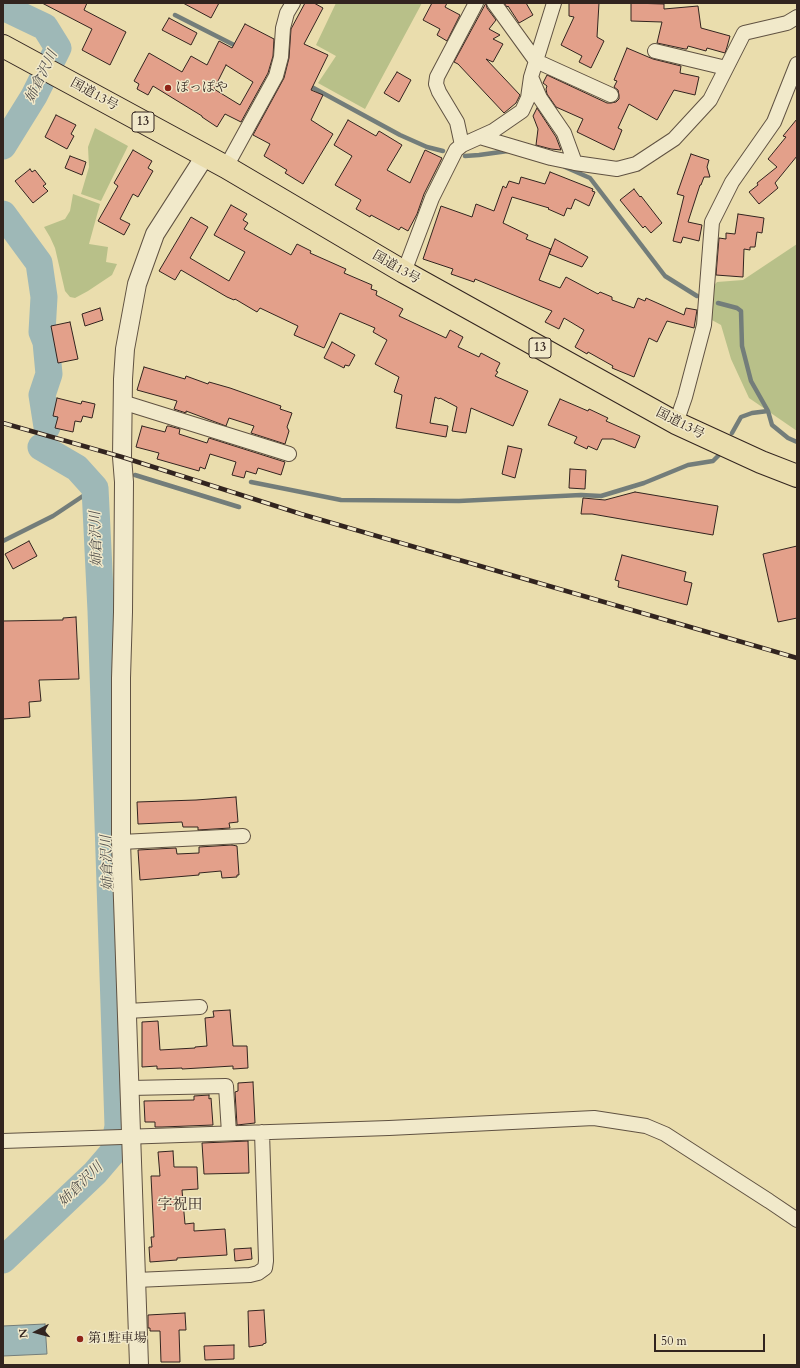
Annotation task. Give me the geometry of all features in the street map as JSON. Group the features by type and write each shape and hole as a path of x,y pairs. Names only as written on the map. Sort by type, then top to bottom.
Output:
{"highway":[{"name":"国道13号","path":"3,46 226,167 404,272 676,423 761,462 797,476"}],"street":[{"path":"226,167 276,76 281,57 283,28 293,3"},
{"path":"462,145 457,122 439,92 436,84 437,77 476,3"},
{"path":"494,3 536,60 611,95"},
{"path":"404,272 432,198 456,150 462,145 493,131 522,111 528,98 536,60 554,3"},
{"path":"480,137 551,158 575,163 617,169 636,164 674,139 710,100 744,32 787,23 797,17"},
{"path":"655,50 726,68"},
{"path":"676,423 685,397 704,325 712,222 732,182 774,122 797,64"},
{"path":"532,77 540,98 564,133 575,163"},
{"path":"139,1365 121,842 124,482 122,457 122,402 125,349 137,284 155,234 205,156"},
{"path":"122,402 289,454"},
{"path":"121,842 243,836"},
{"path":"127,1011 200,1007"},
{"path":"130,1088 226,1086 229,1133"},
{"path":"3,1141 594,1118 646,1126 665,1134 797,1220"},
{"path":"136,1280 250,1275 258,1273 264,1268 266,1261 262,1132"}],"green space":[{"path":"336,3 422,3 365,109 318,83 336,56 316,45"},
{"path":"95,128 128,146 101,201 81,194 89,167 88,147"},
{"path":"73,194 100,204 89,244 108,247 106,262 117,264 112,275 75,298 70,297 65,291 55,248 44,227 65,219 70,211"},
{"path":"797,244 797,431 749,398 731,359 721,325 710,319 708,292 717,282 743,280"}],"water":[{"path":"45,1324 47,1354 3,1356 3,1326"}],"building":[{"path":"42,3 87,3 84,10 126,32 110,65 82,50 92,29"},
{"path":"183,3 219,3 211,18"},
{"path":"305,3 314,3 323,8 304,44 328,55 311,90 323,95 311,120 333,134 303,184 285,173 287,170 264,156 270,144 253,135 284,78 289,58 291,29"},
{"path":"432,3 447,3 445,7 460,15 447,41 437,35 440,29 423,20"},
{"path":"486,3 487,8 496,20 489,29 500,35 493,39 503,44 493,62 486,59 520,95 516,103 504,113 458,64 454,62"},
{"path":"504,3 526,3 533,15 519,23 508,6 507,7"},
{"path":"569,3 599,3 597,37 604,41 591,68 579,62 582,56 561,45 574,17 569,16"},
{"path":"631,3 664,4 664,9 698,6 701,28 730,36 725,53 707,48 706,51 688,46 687,49 685,49 657,43 662,22 631,21"},
{"path":"169,18 197,33 191,45 162,30"},
{"path":"245,24 274,39 273,56 268,73 241,122 225,114 217,127 153,86 148,95 137,89 139,84 134,81 149,53 182,72 191,56 207,65 219,41 232,48","holes":["226,65 253,82 240,105 214,89"]},
{"path":"627,48 653,59 681,66 680,73 699,77 695,95 674,90 657,120 629,104 618,128 622,130 614,150 577,132 583,119 556,107 547,94 547,86 543,83 547,75 607,103 616,102 619,99 619,95 618,90 614,87 617,81 614,80"},
{"path":"397,72 411,80 399,102 384,93"},
{"path":"537,108 556,137 561,150 536,145 538,129 533,116"},
{"path":"56,115 76,125 71,134 74,136 67,149 45,137"},
{"path":"797,119 797,156 775,183 778,188 759,204 749,192 758,185 757,183 777,167 768,159 786,137 783,136"},
{"path":"348,120 376,136 379,131 402,145 387,170 410,183 425,150 442,158 408,231 401,227 399,230 356,209 361,200 335,185 352,156 334,145"},
{"path":"133,150 152,161 148,168 153,171 138,197 133,194 120,219 130,224 124,235 98,221 118,186 114,183"},
{"path":"691,154 709,160 707,167 710,177 704,177 700,185 688,222 702,225 699,241 683,237 681,243 673,241 684,196 677,194"},
{"path":"70,156 86,162 82,175 65,168"},
{"path":"30,169 32,172 35,170 46,184 43,186 48,191 33,203 15,181"},
{"path":"550,172 593,189 592,191 595,192 589,206 575,199 571,209 567,208 564,216 548,209 549,208 512,197 503,223 528,235 526,239 551,249 539,280 560,288 566,277 598,294 600,292 612,297 612,300 634,308 638,298 645,301 646,298 684,315 686,308 697,310 694,328 667,321 657,342 649,338 634,377 612,368 613,366 588,352 587,354 575,347 584,330 564,318 559,329 545,322 552,311 475,279 474,282 451,274 453,269 423,259 441,206 472,217 476,204 494,211 503,186 506,188 509,181 519,184 521,177 545,184"},
{"path":"634,189 662,223 651,233 645,226 643,228 620,200"},
{"path":"231,205 247,214 243,220 248,223 244,229 291,255 297,244 311,251 310,253 346,269 344,273 372,285 371,289 377,291 376,295 403,309 399,316 446,338 450,330 463,337 458,347 479,357 481,353 500,363 496,371 498,372 495,376 528,391 513,426 471,408 466,433 452,431 457,407 435,397 430,423 448,426 446,437 396,428 402,395 394,392 399,377 375,364 387,340 373,332 375,328 340,313 324,348 294,335 298,326 260,308 257,312 235,299 234,300 227,297 181,270 175,280 159,271 191,217 208,227 190,258 229,281 245,252 214,235"},
{"path":"738,214 764,218 762,233 757,232 755,247 750,247 750,250 744,249 743,277 716,275 719,238 726,239 726,233 735,234"},
{"path":"555,239 588,257 582,267 549,254"},
{"path":"100,308 103,320 85,326 82,314"},
{"path":"70,322 78,359 58,363 51,326"},
{"path":"332,342 355,355 349,366 345,365 344,368 324,358"},
{"path":"144,367 185,379 186,376 208,384 209,382 281,406 280,409 292,413 287,427 289,431 285,444 251,433 254,426 229,418 226,426 186,411 186,413 174,409 177,401 137,390"},
{"path":"57,398 81,404 82,401 95,404 92,418 83,416 81,422 75,421 73,432 55,428 58,417 53,416"},
{"path":"560,399 588,411 589,409 608,418 606,421 640,436 635,448 613,439 602,439 597,450 588,446 587,449 574,443 577,437 548,425"},
{"path":"142,426 165,432 167,426 169,426 180,429 179,434 207,443 209,438 285,462 281,475 258,468 256,474 246,471 244,478 232,475 236,462 210,454 205,469 200,467 199,471 157,459 159,453 136,447"},
{"path":"508,446 522,449 515,478 502,474"},
{"path":"570,469 586,470 585,489 569,488"},
{"path":"635,492 718,506 713,535 592,514 581,514 583,498 605,500"},
{"path":"29,541 37,556 13,569 5,554"},
{"path":"797,546 797,618 778,622 763,554"},
{"path":"622,555 686,572 684,581 692,583 687,605 618,587 619,581 615,580"},
{"path":"76,617 79,679 39,680 41,701 29,702 30,717 3,719 3,621 63,620 63,618"},
{"path":"236,797 238,822 229,823 230,828 198,830 198,827 183,827 182,822 138,824 137,802"},
{"path":"237,846 239,875 237,875 237,877 222,878 221,871 199,873 199,875 140,880 138,850 176,848 177,854 199,853 199,847"},
{"path":"230,1010 233,1046 247,1046 248,1068 233,1069 233,1066 157,1069 157,1066 142,1067 142,1022 158,1021 160,1050 195,1048 207,1046 205,1018 214,1017 213,1011"},
{"path":"253,1082 255,1123 237,1125 235,1092 238,1091 238,1083"},
{"path":"209,1095 209,1099 211,1098 213,1125 155,1127 155,1122 145,1122 144,1101 194,1100 194,1096"},
{"path":"248,1141 249,1173 204,1174 202,1143"},
{"path":"173,1151 174,1167 197,1167 198,1189 182,1190 185,1224 194,1223 194,1231 225,1229 227,1255 177,1258 177,1260 150,1262 149,1247 152,1247 151,1237 154,1237 151,1176 160,1176 158,1152"},
{"path":"251,1248 252,1259 235,1261 234,1249"},
{"path":"264,1310 266,1343 263,1345 249,1347 248,1311"},
{"path":"185,1313 186,1330 179,1330 180,1362 161,1362 160,1331 150,1331 150,1328 148,1328 148,1315"},
{"path":"234,1345 234,1359 205,1360 204,1346"}],"waterway":[{"name":"姉倉沢川","path":"3,7 45,27 58,48 34,96 3,146"},
{"path":"175,15 238,47"},
{"path":"308,85 400,135 427,147 443,151"},
{"path":"465,156 508,151"},
{"path":"565,167 590,178 665,276 697,296"},
{"name":"姉倉沢川","path":"3,214 39,263 44,297 42,332 46,342 49,374 42,395 47,427"},
{"path":"718,303 737,308 741,311 742,346 751,381 768,411"},
{"path":"732,433 741,417 752,413 768,411 772,425 788,438 797,442"},
{"name":"姉倉沢川","path":"3,1260 95,1173 113,1152 118,1126 101,611 95,488 77,468 41,447"},
{"path":"251,482 341,500 459,501 581,495 601,496 644,483 688,465 713,461 721,453"},
{"path":"135,475 239,507"},
{"path":"3,541 53,516 95,488"}],"railway":[{"path":"3,423 122,457 301,514 797,658"}],"place":[{"name":"ぽっぽや","path":"168,88"},
{"name":"第1駐車場","path":"80,1339"}],"district":[{"name":"字祝田","path":"180,1206"}]}
